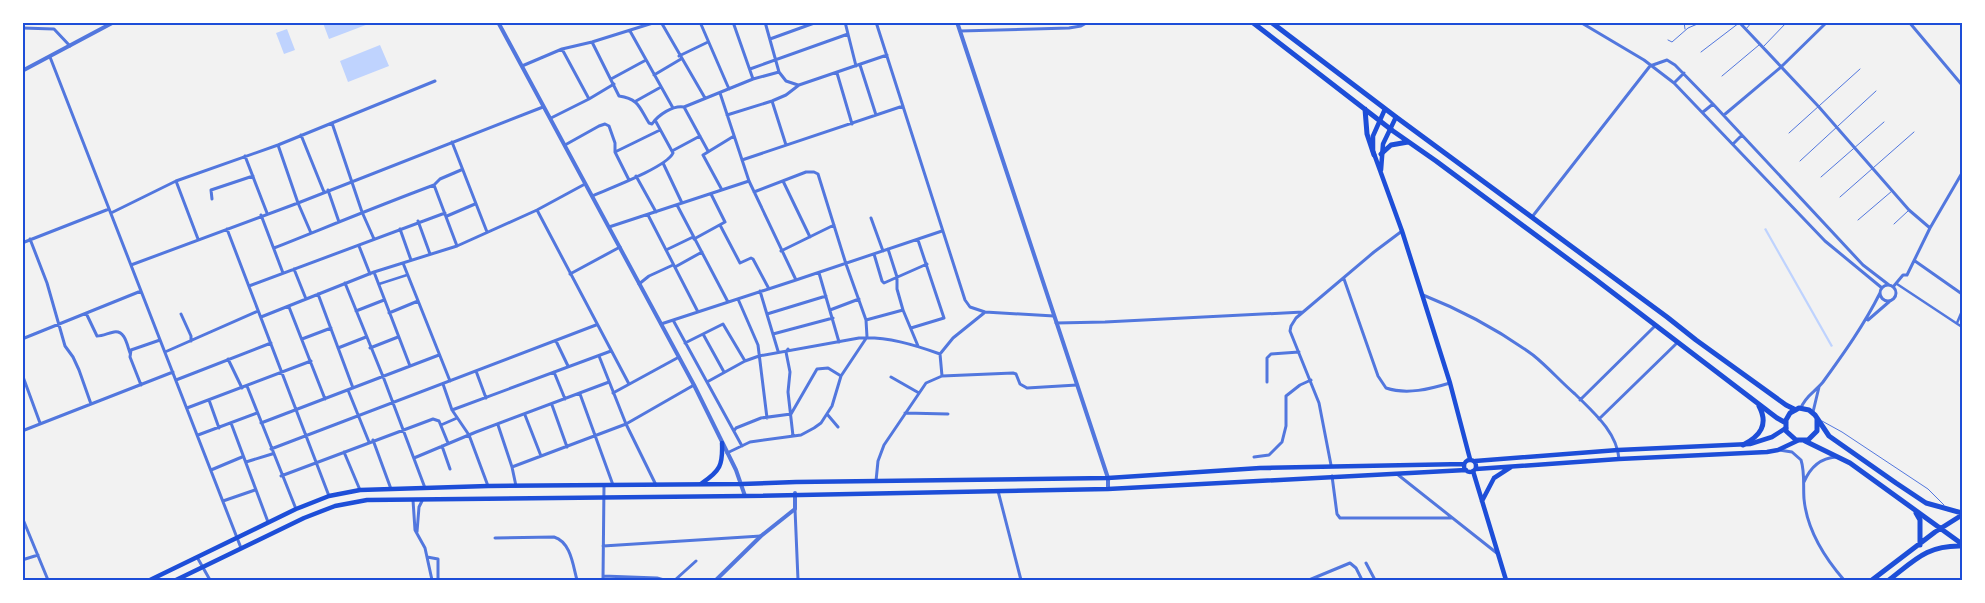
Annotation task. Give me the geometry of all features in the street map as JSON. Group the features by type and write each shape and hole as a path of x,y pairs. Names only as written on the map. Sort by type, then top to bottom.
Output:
{"main road":[{"path":"1252,22 1408,142 1444,166 1786,425"},
{"path":"1271,22 1385,109 1786,405 1813,412 1829,436 1926,503 1962,514"},
{"path":"1365,108 1366,134 1402,232 1450,382 1482,501 1506,580"},
{"path":"1374,155 1373,140 1385,109"},
{"path":"1381,174 1381,154 1396,117"},
{"path":"1381,154 1391,145 1408,142"},
{"path":"1743,445 1755,437 1763,427 1763,416 1757,403"},
{"path":"1797,441 1790,436 1786,425 1788,416 1798,409"},
{"path":"1805,441 1816,434 1817,419"},
{"path":"150,580 296,509 329,496 360,490 488,486 1108,478 1332,465 1464,464 1472,460 1618,450 1743,445 1760,442 1772,437 1786,425"},
{"path":"176,580 304,518 335,506 367,500 422,501 1108,489 1474,470 1619,459 1757,453 1778,450 1797,441 1805,441 1839,457 1962,545"},
{"path":"701,484 711,477 720,466 723,458 722,443"},
{"path":"1464,464 1466,470"},
{"path":"1482,501 1494,478 1511,467"},
{"path":"1915,510 1920,520 1920,545"},
{"path":"1872,580 1962,514"},
{"path":"1888,580 1932,549 1962,545"}],"street":[{"path":"498,22 694,385 742,484 745,496"},
{"path":"522,66 562,49 592,42 656,22"},
{"path":"661,22 705,98"},
{"path":"700,22 728,90"},
{"path":"733,22 753,79"},
{"path":"765,22 779,72 789,83 799,85"},
{"path":"770,38 817,22"},
{"path":"844,22 876,116"},
{"path":"876,22 965,300 970,307 985,312 1054,316"},
{"path":"957,22 1108,478 1108,489"},
{"path":"960,31 1068,28 1080,26 1088,22"},
{"path":"1580,22 1644,60 1674,83 1824,241 1882,288"},
{"path":"1909,22 1962,85"},
{"path":"22,70 112,23"},
{"path":"1739,23 1818,107 1909,210 1930,228"},
{"path":"1724,115 1781,67 1826,23"},
{"path":"22,28 54,29 70,46"},
{"path":"630,31 673,108"},
{"path":"750,69 848,34"},
{"path":"592,42 619,96 630,97 636,101 649,123 652,124 673,108 720,93 753,79 779,72"},
{"path":"654,74 708,42"},
{"path":"562,49 588,100"},
{"path":"727,115 772,101 786,95 799,85 887,56"},
{"path":"50,57 198,435 240,548"},
{"path":"611,79 646,60"},
{"path":"1531,217 1650,66 1658,62 1670,61 1724,115 1863,265 1893,287"},
{"path":"837,73 852,124"},
{"path":"1674,83 1684,73"},
{"path":"22,242 110,211 176,182 278,145 436,81"},
{"path":"551,118 588,100 614,84"},
{"path":"636,101 661,88"},
{"path":"720,93 749,181 796,280"},
{"path":"772,101 786,145"},
{"path":"1703,112 1713,104"},
{"path":"684,106 708,151"},
{"path":"742,160 903,106"},
{"path":"131,265 261,215 298,203 543,107"},
{"path":"592,196 630,180 672,157 672,151 655,120"},
{"path":"332,122 362,212 374,240"},
{"path":"565,145 605,124 610,126 615,143 615,152 630,180"},
{"path":"615,152 660,130"},
{"path":"301,135 340,222"},
{"path":"1733,144 1742,135"},
{"path":"672,151 700,136"},
{"path":"722,190 704,157 704,153 734,136"},
{"path":"452,142 461,170 487,232"},
{"path":"278,145 298,203 311,233"},
{"path":"245,156 267,213"},
{"path":"663,163 682,203"},
{"path":"274,248 434,185 440,178 461,170"},
{"path":"727,453 750,442 793,436 814,428 832,406 841,376 867,338 866,320 846,264 818,174 806,172 754,192"},
{"path":"1893,287 1906,275 1915,261 1916,254 1930,228 1962,174"},
{"path":"212,199 210,190 253,176"},
{"path":"636,176 656,212"},
{"path":"609,227 749,181"},
{"path":"783,181 810,237"},
{"path":"176,182 198,239"},
{"path":"261,317 372,273 457,246 537,210 585,184"},
{"path":"434,185 457,246"},
{"path":"666,250 725,222 711,194"},
{"path":"250,286 359,246 418,221 475,204"},
{"path":"677,205 728,302"},
{"path":"537,210 596,325 629,384"},
{"path":"261,215 283,273"},
{"path":"648,215 698,312"},
{"path":"871,218 883,251"},
{"path":"418,221 430,254"},
{"path":"720,225 740,263 749,258 753,259 769,289"},
{"path":"781,251 834,225"},
{"path":"227,229 329,496"},
{"path":"400,229 411,260"},
{"path":"661,324 820,273 942,231"},
{"path":"1332,465 1319,402 1290,331 1290,326 1296,318 1374,252 1402,232"},
{"path":"30,239 47,283 65,346 79,370 91,404"},
{"path":"911,328 944,318 918,240"},
{"path":"359,246 378,285 410,366"},
{"path":"570,274 620,247"},
{"path":"888,249 897,278 897,292 918,346"},
{"path":"639,284 670,264 674,266 702,252"},
{"path":"874,254 882,281 886,283 927,264"},
{"path":"1915,261 1962,294"},
{"path":"403,263 450,381"},
{"path":"294,269 306,300"},
{"path":"820,273 839,342"},
{"path":"378,285 408,274"},
{"path":"1344,279 1378,376 1386,388 1399,391 1420,390 1450,382"},
{"path":"345,283 383,377 424,488"},
{"path":"1897,284 1962,327"},
{"path":"1798,409 1819,386 1866,322 1882,288 1889,285"},
{"path":"1866,322 1895,296 1893,287"},
{"path":"22,339 141,291"},
{"path":"760,291 778,351"},
{"path":"1880,293 1885,300 1891,300"},
{"path":"318,294 353,388"},
{"path":"1422,295 1475,320 1533,356 1599,420 1613,438 1618,450 1619,459"},
{"path":"767,314 826,296"},
{"path":"738,299 756,340 767,418"},
{"path":"830,310 858,299"},
{"path":"356,311 384,300"},
{"path":"389,314 418,301"},
{"path":"289,307 325,399"},
{"path":"866,320 903,310"},
{"path":"165,352 258,311"},
{"path":"1957,323 1962,311"},
{"path":"942,376 940,354 953,338 985,312"},
{"path":"1056,323 1304,312"},
{"path":"86,313 97,336 119,332 124,337 141,385"},
{"path":"181,314 191,336 191,341"},
{"path":"773,334 833,318"},
{"path":"672,320 742,446"},
{"path":"685,343 723,324 745,361"},
{"path":"271,449 596,325"},
{"path":"1580,400 1656,326"},
{"path":"302,339 330,328"},
{"path":"703,334 724,372"},
{"path":"338,348 366,337"},
{"path":"370,348 398,337"},
{"path":"707,382 745,361 759,356 788,349 867,338 918,346 940,354"},
{"path":"130,354 134,348 160,340"},
{"path":"556,341 568,366"},
{"path":"1599,420 1678,342"},
{"path":"176,380 271,343"},
{"path":"788,349 786,352 790,372 788,392 793,436"},
{"path":"452,410 611,351"},
{"path":"1267,382 1267,358 1271,354 1299,352"},
{"path":"261,422 439,355"},
{"path":"599,356 626,424 656,484"},
{"path":"613,393 679,358"},
{"path":"228,359 242,388"},
{"path":"187,408 283,373 310,361"},
{"path":"791,414 817,369 828,368 841,376"},
{"path":"476,371 486,398"},
{"path":"22,431 173,372"},
{"path":"554,372 565,399"},
{"path":"876,481 878,460 881,452 904,413 926,384 942,376 1013,373 1018,376 1022,386 1026,388 1077,385"},
{"path":"22,374 40,423"},
{"path":"891,377 919,393"},
{"path":"1254,457 1269,456 1282,442 1286,426 1286,396 1300,385 1311,380"},
{"path":"414,458 448,443 609,382"},
{"path":"443,384 452,410 469,435 488,486"},
{"path":"512,467 626,424 694,385"},
{"path":"246,386 272,454 296,509"},
{"path":"1813,412 1819,386"},
{"path":"22,392 28,390"},
{"path":"348,390 369,442"},
{"path":"580,394 613,485"},
{"path":"209,400 219,428"},
{"path":"552,405 567,447"},
{"path":"198,435 257,413"},
{"path":"904,413 948,414"},
{"path":"734,431 742,425 761,418 791,414"},
{"path":"827,414 838,426"},
{"path":"525,415 541,456"},
{"path":"441,425 457,418"},
{"path":"281,476 433,419 436,419 441,425 448,443"},
{"path":"231,423 242,457 246,462 268,522"},
{"path":"498,425 512,467 516,486"},
{"path":"374,440 390,488"},
{"path":"442,446 450,469"},
{"path":"1778,450 1790,452 1800,459 1804,483 1804,500 1814,536 1825,557 1844,580"},
{"path":"344,452 360,490"},
{"path":"246,462 272,454"},
{"path":"210,470 242,457"},
{"path":"1804,483 1811,470 1819,462 1826,458 1839,457"},
{"path":"1397,474 1498,554"},
{"path":"1332,476 1337,514 1340,518 1451,518"},
{"path":"604,485 603,578 657,578 664,580"},
{"path":"222,501 255,490"},
{"path":"998,490 1021,580"},
{"path":"795,494 798,580"},
{"path":"413,500 415,506 414,526 424,546 432,580"},
{"path":"417,533 419,507 422,501"},
{"path":"716,580 761,536 795,508"},
{"path":"22,517 48,580"},
{"path":"603,546 761,536"},
{"path":"495,538 554,537 560,539 567,548 577,580"},
{"path":"22,560 38,554"},
{"path":"197,557 210,580"},
{"path":"427,557 438,559 438,580"},
{"path":"675,580 696,560"},
{"path":"1309,580 1350,563 1356,568 1362,580"},
{"path":"1366,563 1374,580"}],"lane":[{"path":"1684,22 1685,30"},
{"path":"1668,40 1672,42 1685,30 1702,22"},
{"path":"1745,29 1752,22"},
{"path":"1722,76 1761,46 1787,22"},
{"path":"1701,52 1739,23"},
{"path":"1788,133 1860,68"},
{"path":"1800,161 1876,90"},
{"path":"1821,177 1884,122"},
{"path":"1840,197 1914,132"},
{"path":"1858,220 1892,191"},
{"path":"1894,224 1909,210"},
{"path":"1817,419 1842,432 1928,489 1946,508"}],"water":[{"path":"323,23 371,23 329,39"},
{"path":"287,29 295,50 284,54 276,33"},
{"path":"380,45 389,66 348,82 340,61"},
{"path":"1766,228 1833,346 1831,347 1764,229"}]}
